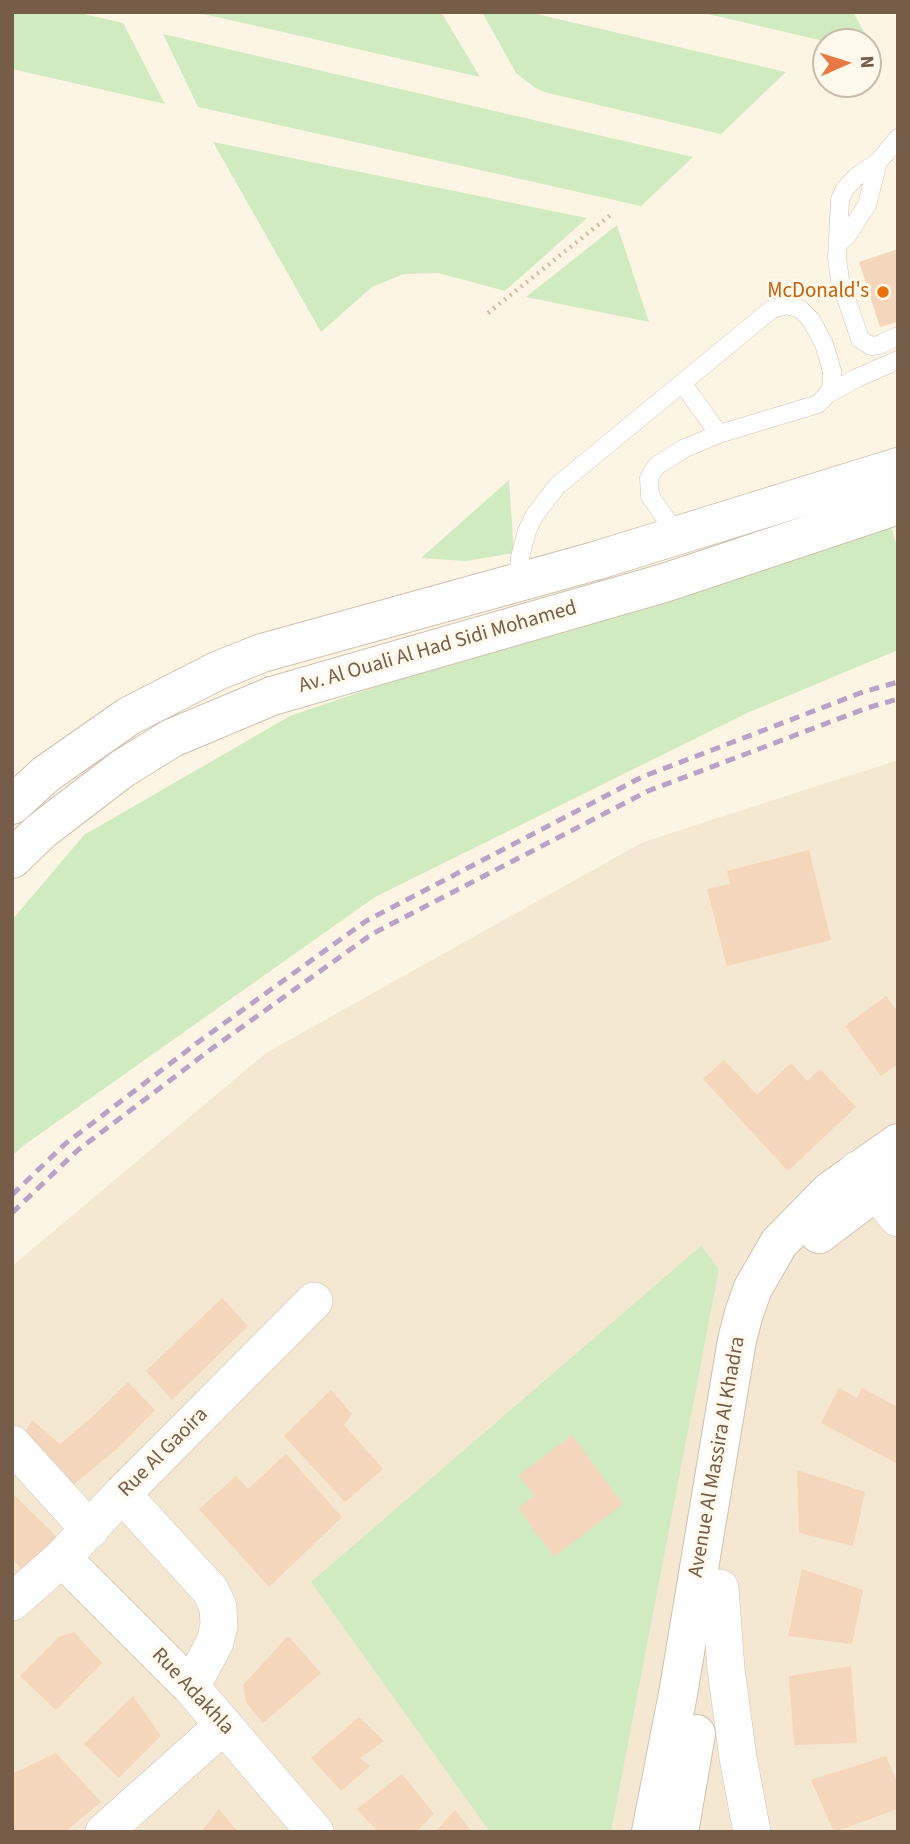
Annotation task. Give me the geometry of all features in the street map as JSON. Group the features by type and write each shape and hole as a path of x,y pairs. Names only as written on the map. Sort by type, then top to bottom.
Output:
{"street":[{"name":"Av. Al Ouali Al Had Sidi Mohamed","path":"12,805 46,774 86,744 151,704 217,671 262,653 678,536 898,467"},
{"name":"Av. Al Ouali Al Had Sidi Mohamed","path":"12,859 66,811 132,763 172,738 272,696 663,583 898,505"},
{"name":"Avenue Al Massira Al Khadra","path":"679,1832 760,1340 767,1313 791,1266 808,1245 828,1226 882,1188 898,1143"},
{"name":"Avenue Al Massira Al Khadra","path":"651,1832 678,1693 737,1339 744,1313 753,1288 779,1243 812,1208 882,1188"},
{"name":"Rue Al Gaoira","path":"12,1602 62,1558 314,1301"},
{"path":"12,1444 90,1530"},
{"path":"122,1494 210,1590 218,1607 219,1625 215,1642 191,1687"},
{"name":"Rue Adakhla","path":"62,1558 191,1687 315,1832"},
{"path":"720,1588 729,1694 752,1832"},
{"path":"104,1832 224,1725"},
{"path":"721,1832 740,1832"}],"lane":[{"path":"898,138 878,162 856,177 845,189 840,200 838,243 840,280 860,339 871,346 898,336"},
{"path":"838,243 846,237 867,205 878,162"},
{"path":"518,582 520,557 527,531 534,516 557,486 772,309 787,305 800,309 811,320 824,344 832,371 832,385 828,394"},
{"path":"678,536 650,496 649,478 656,466 685,447 818,404 828,394 857,378 898,360"},
{"path":"682,383 719,434"}],"path":[{"path":"488,313 612,213"}],"shaded area":[{"path":"898,760 898,1832 12,1832 12,1266 266,1053 643,842"}],"green space":[{"path":"12,12 75,12 123,23 165,104 12,69"},
{"path":"195,12 441,12 480,77"},
{"path":"482,12 528,12 786,72 721,134 544,92 534,87 516,73"},
{"path":"699,12 853,12 862,28 812,28 812,38"},
{"path":"163,34 693,157 641,206 198,107"},
{"path":"213,142 587,218 505,291 438,273 404,274 372,287 321,332"},
{"path":"617,225 649,322 526,297"},
{"path":"509,480 514,553 466,561 421,558"},
{"path":"891,526 898,550 898,650 747,713 375,897 12,1156 12,920 84,835 290,716 622,603"},
{"path":"701,1246 719,1269 611,1832 490,1832 311,1582"}],"building":[{"name":"McDonald's","path":"898,249 898,322 880,327 859,262"},
{"path":"809,850 831,940 727,966 707,889 730,884 727,871"},
{"path":"886,996 898,1012 898,1064 881,1076 845,1026"},
{"path":"724,1060 757,1095 791,1063 807,1081 820,1069 856,1107 788,1171 703,1079"},
{"path":"222,1298 248,1326 172,1400 146,1371"},
{"path":"128,1382 155,1410 118,1448 69,1488 23,1435 32,1420 60,1444"},
{"path":"839,1388 857,1398 862,1388 898,1407 898,1464 821,1423"},
{"path":"331,1390 352,1414 344,1425 383,1469 345,1502 284,1436"},
{"path":"572,1435 623,1504 554,1557 518,1508 534,1496 519,1475"},
{"path":"286,1454 342,1517 269,1587 199,1509 236,1476 248,1489"},
{"path":"797,1470 865,1492 853,1546 799,1533"},
{"path":"12,1493 57,1537 22,1570 12,1557"},
{"path":"802,1569 863,1590 852,1644 788,1636"},
{"path":"74,1632 102,1663 56,1710 20,1676 59,1637"},
{"path":"288,1636 321,1673 263,1723 246,1702 243,1685"},
{"path":"851,1666 857,1743 794,1745 789,1676"},
{"path":"133,1696 161,1736 119,1778 84,1744"},
{"path":"359,1717 384,1741 360,1758 370,1766 341,1791 311,1758"},
{"path":"56,1753 101,1802 65,1832 12,1832 12,1774"},
{"path":"886,1756 898,1784 898,1809 834,1832 811,1780"},
{"path":"402,1774 434,1814 416,1832 378,1832 357,1809"},
{"path":"219,1809 238,1832 201,1832"},
{"path":"455,1810 472,1832 435,1832"}],"railway":[{"path":"12,1195 65,1144 201,1040 366,921 642,777 863,692 898,682"},
{"path":"12,1213 78,1150 214,1047 372,934 648,791 867,708 898,699"}],"place":[{"name":"McDonald's","path":"883,292"}]}
